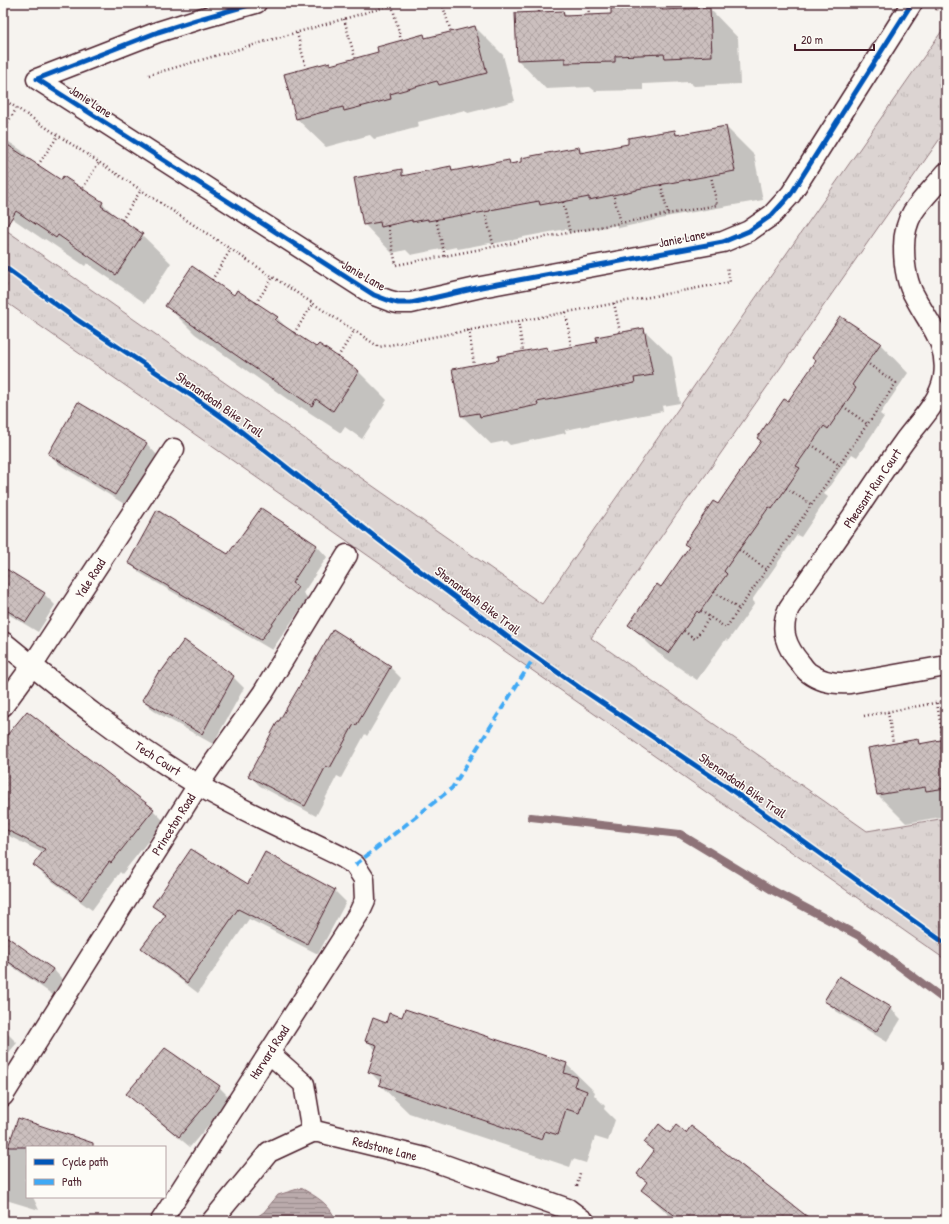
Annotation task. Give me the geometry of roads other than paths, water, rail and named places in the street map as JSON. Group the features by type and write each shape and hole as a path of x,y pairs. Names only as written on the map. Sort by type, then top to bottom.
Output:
{"street":[{"name":"Janie Lane","path":"256,3 158,32 37,79 374,295 390,302 398,303 411,303 481,287 723,242 749,231 772,215 791,194 912,3"},
{"name":"Pheasant Run Court","path":"946,173 913,213 904,242 904,263 914,297 941,340 946,365 940,391 933,405 903,442 789,608 786,614 784,628 787,645 792,654 809,673 824,680 839,683 850,683 946,666"},
{"name":"Yale Road","path":"3,706 32,666 174,449"},
{"name":"Princeton Road","path":"3,1096 198,785 263,693 347,555"},
{"name":"Tech Court","path":"3,642 133,743 198,785 355,865 364,879"},
{"name":"Harvard Road","path":"161,1221 360,913 365,900 364,879"},
{"path":"212,1221 269,1152 312,1132 304,1084 268,1054"},
{"name":"Redstone Lane","path":"312,1132 319,1132 425,1158 568,1209 584,1221"}],"waterway":[{"path":"531,817 680,834 772,890 859,936 946,1001"}]}
